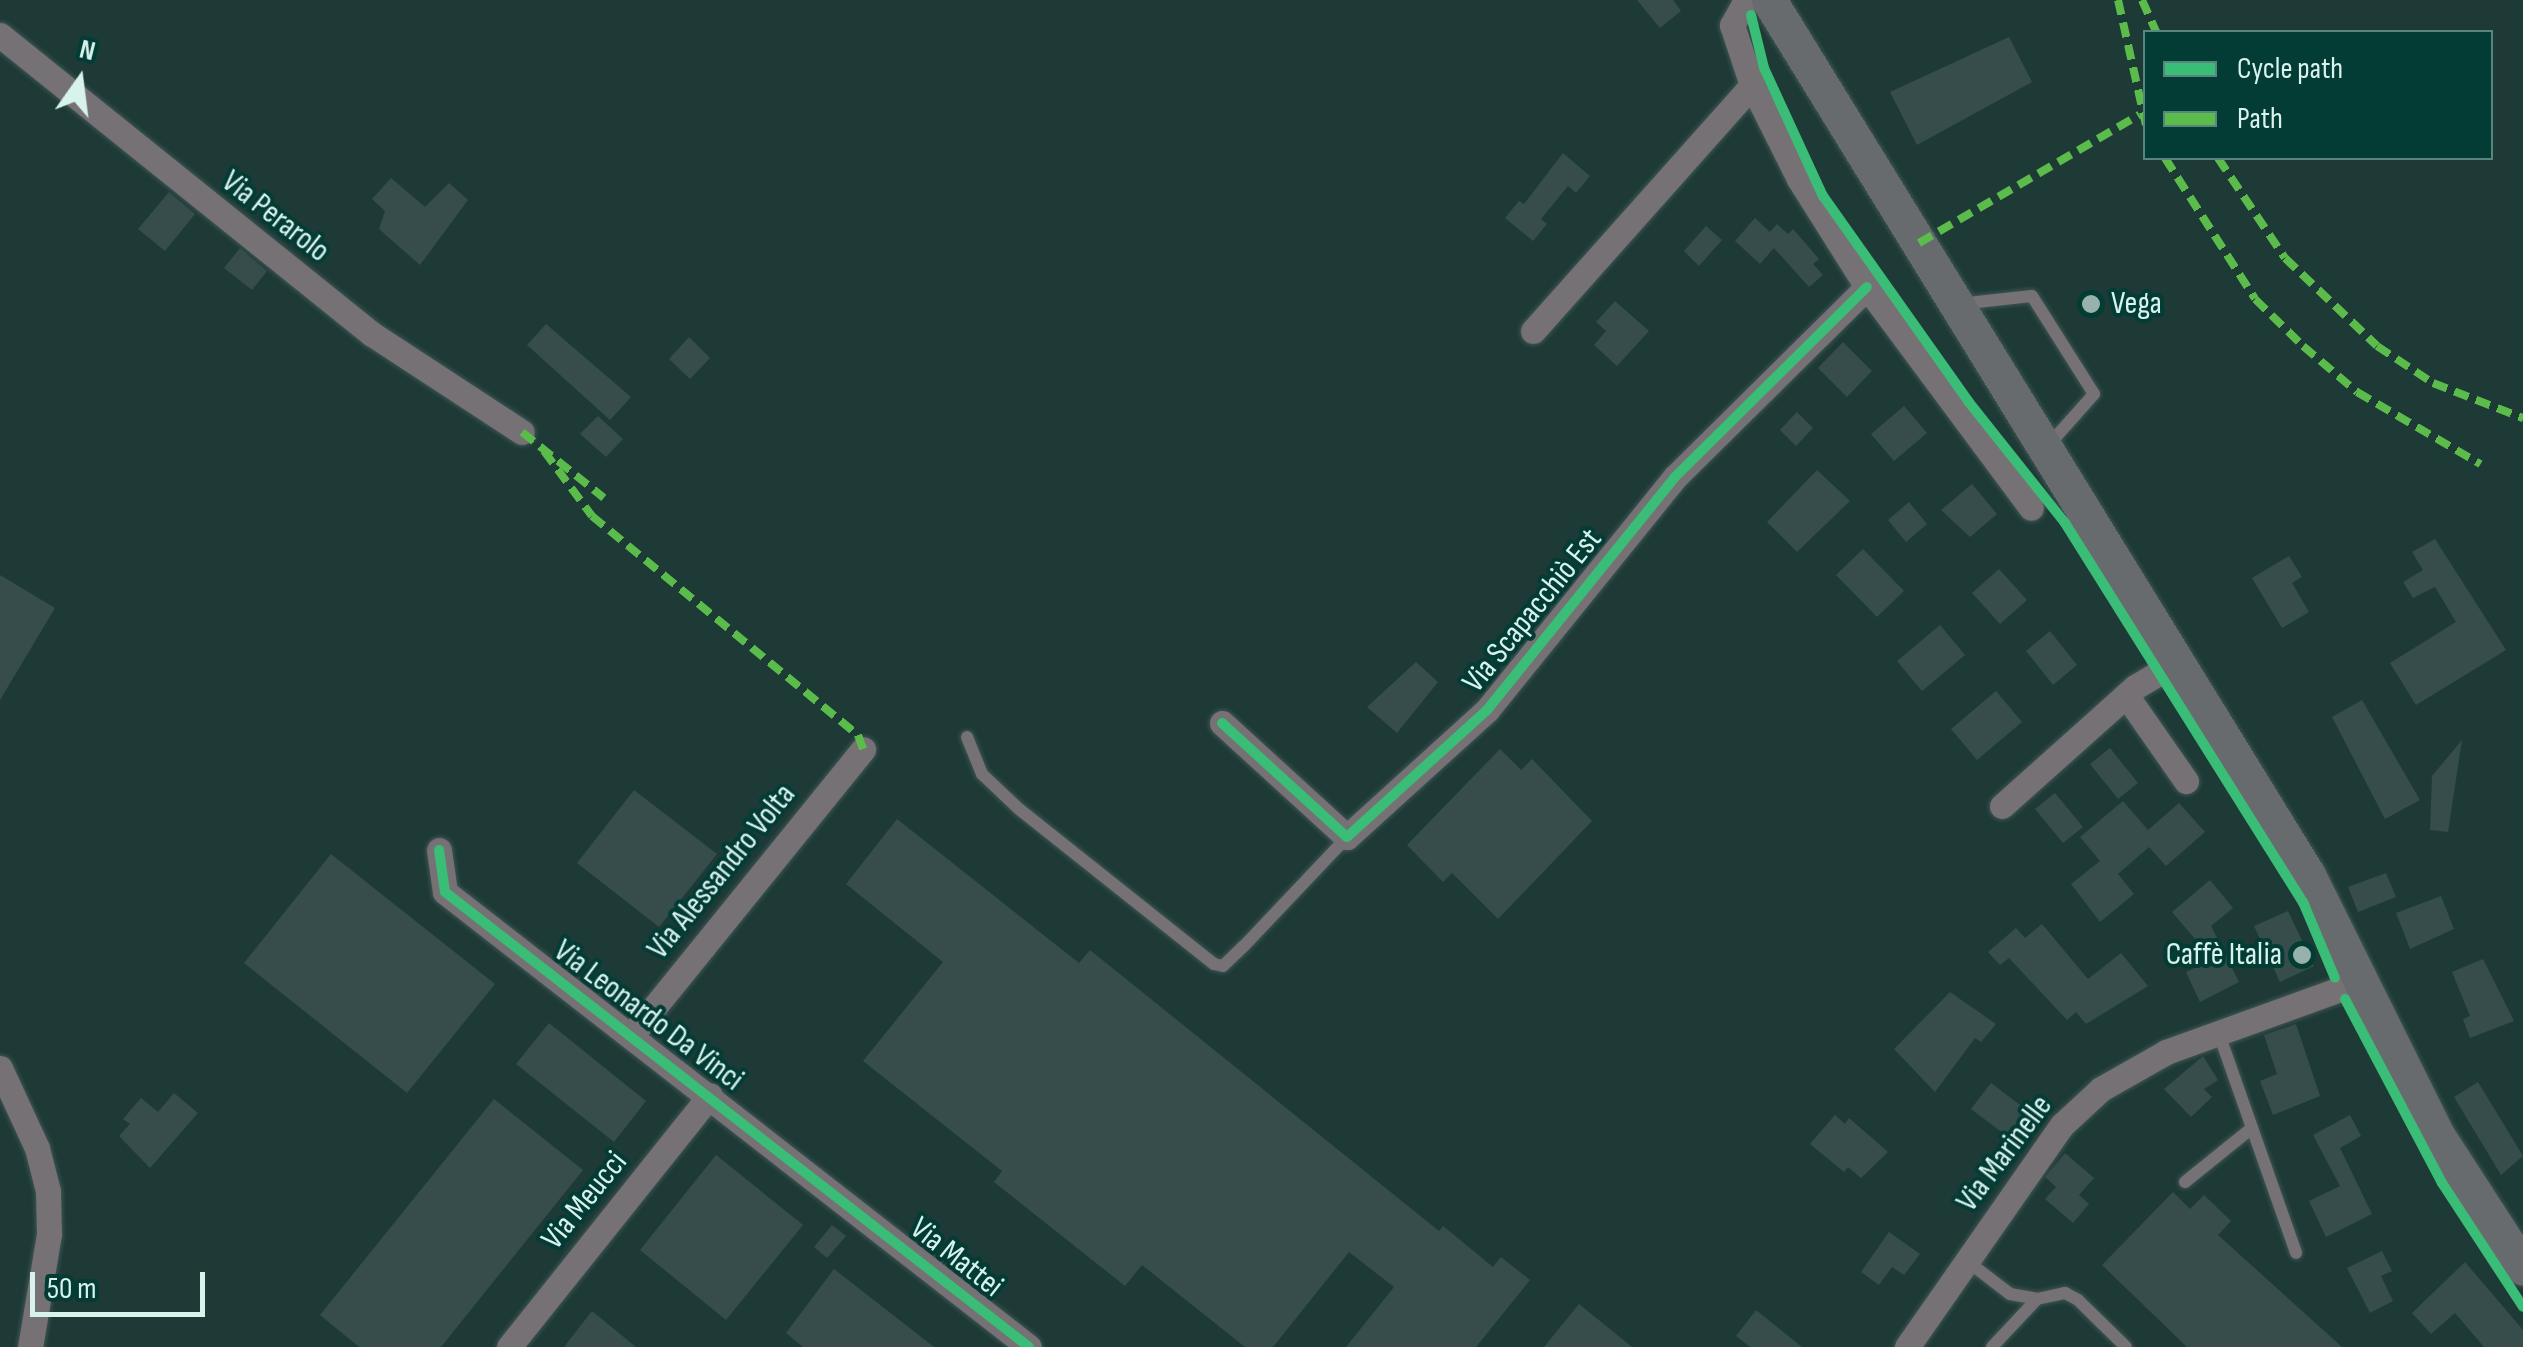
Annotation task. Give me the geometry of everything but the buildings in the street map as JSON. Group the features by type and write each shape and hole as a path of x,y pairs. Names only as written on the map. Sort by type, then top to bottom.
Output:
{"main road":[{"path":"1768,0 2308,876 2437,1135 2523,1268"}],"street":[{"path":"1746,0 1732,25 1752,86 1799,180 1867,287 2030,508"},
{"name":"Via Perarolo","path":"0,35 372,334 522,432"},
{"path":"1533,330 1752,86"},
{"name":"Via Scapacchiò Est","path":"1347,837 1487,710 1675,477 1867,287"},
{"path":"2002,806 2126,695 2176,662"},
{"path":"2126,695 2186,781"},
{"path":"1222,723 1347,837"},
{"name":"Via Alessandro Volta","path":"632,1036 864,748"},
{"name":"Via Leonardo Da Vinci","path":"439,850 446,892 853,1208"},
{"name":"Via Marinelle","path":"1907,1347 2062,1125 2100,1088 2166,1052 2362,982"},
{"path":"0,1068 37,1148 48,1192 49,1234 30,1347"},
{"name":"Via Meucci","path":"509,1347 710,1095"},
{"name":"Via Mattei","path":"853,1208 1029,1347"}],"lane":[{"path":"1957,305 2032,296 2094,394 2046,449"},
{"path":"967,737 982,774 1019,809 1214,964 1223,966 1234,956 1347,837"},
{"path":"2219,1034 2296,1253"},
{"path":"2184,1182 2252,1128"},
{"path":"1967,1261 2010,1294 2037,1299 2065,1293 2078,1300 2126,1347"},
{"path":"1992,1347 2037,1299"}],"marked path":[{"path":"2118,0 2143,112"},
{"path":"2142,0 2155,30"},
{"path":"1919,243 2139,115"},
{"path":"2166,160 2255,299 2303,346 2357,392 2480,464"},
{"path":"2219,160 2285,258 2377,346 2433,383 2523,418"},
{"path":"522,432 604,498"},
{"path":"544,451 592,516 858,735 863,749"}],"cycle path":[{"path":"1751,15 1764,68 1823,196 1968,401 2065,523 2303,902 2335,978"},
{"path":"1222,723 1347,837 1487,710 1675,477 1867,287"},
{"path":"439,850 445,892 1029,1347"},
{"path":"2345,999 2442,1183 2523,1307"}],"place":[{"name":"Vega","path":"2091,304"},
{"name":"Caffè Italia","path":"2302,955"}]}
